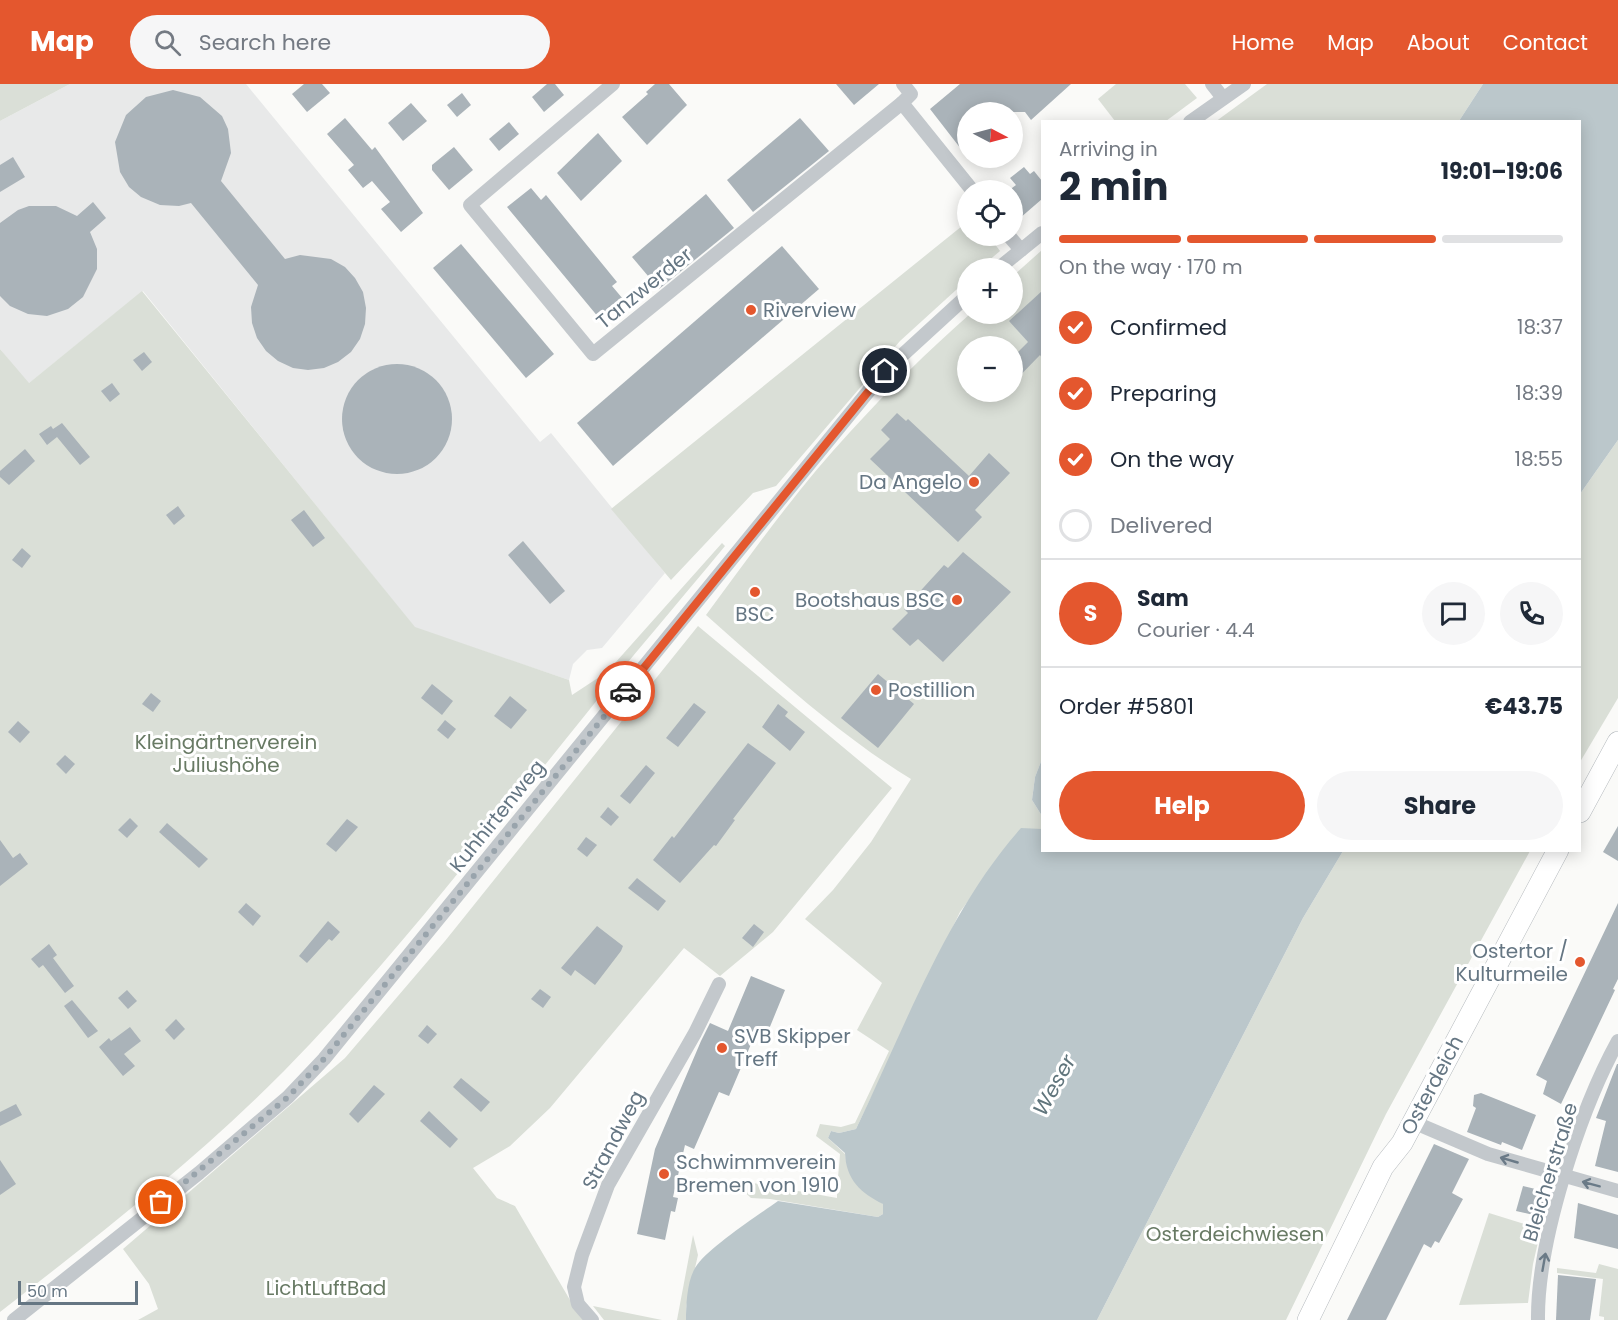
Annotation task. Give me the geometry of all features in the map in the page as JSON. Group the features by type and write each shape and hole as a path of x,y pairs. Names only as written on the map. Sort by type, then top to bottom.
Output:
{"main road":[{"path":"1581,810 1618,742"},
{"name":"Osterdeich","path":"1308,1320 1383,1167 1413,1122 1557,852"}],"street":[{"name":"Tanzwerder","path":"613,84 470,205 593,354 902,103"},
{"path":"903,84 911,94 902,103 964,180"},
{"path":"1212,84 1223,98"},
{"path":"1193,120 1244,84"},
{"path":"1011,258 1041,234"},
{"path":"1018,246 1021,250"},
{"name":"Kuhhirtenweg","path":"14,1320 199,1173 288,1097 324,1059 885,371 957,305"},
{"name":"Strandweg","path":"592,1320 578,1304 574,1287 582,1255 608,1185 695,1033 719,984"},
{"name":"Bleicherstraße","path":"1538,1320 1543,1262 1565,1177 1590,1105 1618,1041"},
{"path":"1413,1122 1488,1154 1618,1191"}],"shaded area":[{"path":"70,84 246,84 540,442 551,433 665,573 602,648 587,650 573,664 569,680 415,628 143,291 28,384 0,349 0,121"}],"green space":[{"path":"0,84 70,84 0,121"},
{"path":"1116,84 1185,84 1197,98 1167,120 1114,120 1098,99"},
{"path":"1267,84 1483,84 1460,120 1218,120"},
{"path":"957,230 957,246 996,246 1000,251 992,258 957,258 957,289 900,341 776,486 753,493 671,580 611,509"},
{"path":"1041,251 1041,762 1035,777 1032,800 1041,814 1041,829 1021,829 960,912 856,1129 839,1133 831,1131 828,1138 845,1154 846,1161 883,1204 883,1214 878,1217 770,1199 751,1198 739,1187 742,1181 837,1198 840,1154 816,1136 820,1124 841,1127 855,1123 889,1051 857,1030 882,983 805,919 833,890 871,842 911,779 831,722 706,615 775,522 830,454 864,416 959,324 1023,324 1023,267"},
{"name":"Kleingärtnerverein Juliushöhe","path":"142,291 415,627 569,680 572,695 607,672 722,543 725,546 402,941 324,1029 251,1104 182,1166 0,1312 0,349 29,383"},
{"path":"1618,440 1618,698 1581,760 1581,493"},
{"name":"LichtLuftBad","path":"698,626 892,788 773,932 720,976 684,948 550,1108 510,1146 473,1168 497,1198 515,1206 570,1300 586,1320 138,1320 158,1309 149,1284 123,1249 345,1058 445,941"},
{"name":"Osterdeichwiesen","path":"1342,852 1529,852 1386,1114 1286,1320 1097,1320 1303,918"},
{"path":"1489,1213 1541,1229 1533,1264 1528,1303 1459,1305"},
{"path":"693,1235 698,1255 686,1307 686,1320 677,1320"},
{"path":"1599,1264 1618,1269 1618,1320 1604,1320 1604,1317 1599,1316 1603,1279 1557,1273 1557,1268 1596,1273"},
{"path":"593,1306 662,1320 604,1320"}],"water":[{"path":"1483,84 1618,84 1618,440 1581,493 1581,120 1460,120"},
{"path":"1041,762 1041,814 1032,800 1035,777"},
{"name":"Weser","path":"1021,828 1041,829 1041,852 1342,852 1303,918 1097,1320 686,1320 689,1284 697,1265 723,1240 778,1201 878,1217 883,1214 883,1204 856,1184 848,1171 845,1153 828,1138 831,1131 839,1133 856,1129 949,933 995,861"}],"building":[{"path":"304,84 322,84 330,93 307,112 292,94"},
{"path":"547,84 555,84 564,95 544,112 532,97"},
{"path":"655,84 669,84 687,105 647,145 622,117 648,94 646,92"},
{"path":"836,84 879,84 854,105"},
{"path":"960,84 1071,84 1031,120 1023,112 1023,102 957,102 957,144 930,109"},
{"path":"173,90 200,97 222,116 228,129 231,153 221,181 285,259 300,255 331,259 345,267 355,278 363,292 366,308 365,324 360,339 351,352 338,362 324,368 308,370 293,368 278,361 266,351 257,338 252,323 251,307 258,285 191,203 179,206 160,205 141,197 129,187 120,172 115,142 126,115 146,97"},
{"path":"462,93 471,105 457,117 447,105"},
{"path":"411,103 427,121 403,141 388,123"},
{"path":"345,118 372,150 375,147 423,213 401,232 381,209 390,202 372,181 363,188 348,170 354,165 327,134"},
{"path":"800,118 829,151 753,212 727,180"},
{"path":"509,122 519,134 499,151 489,139"},
{"path":"598,133 622,161 581,201 557,173"},
{"path":"454,147 473,170 449,190 432,170 432,165"},
{"path":"13,157 25,177 0,192 0,165"},
{"path":"1024,167 1030,174 1034,171 1041,180 1041,200 1023,215 1023,180 1010,178"},
{"path":"531,188 541,200 546,195 617,282 612,286 623,299 599,318 507,207"},
{"path":"706,194 734,228 659,289 632,257"},
{"path":"93,202 106,218 90,232 97,249 97,269 83,297 68,309 47,316 28,314 10,306 0,296 0,223 18,210 29,206 56,206 77,216"},
{"path":"461,244 554,354 526,378 433,268"},
{"path":"782,246 819,289 613,466 577,423"},
{"path":"1041,292 1041,356 1040,355 1023,373 1023,347 1028,342 1012,324 1023,324 1023,308"},
{"path":"144,352 152,362 142,371 133,360"},
{"path":"397,364 418,368 436,380 448,398 452,419 448,440 436,458 418,470 397,474 376,470 358,458 346,440 342,419 346,398 358,380 376,368"},
{"path":"112,383 120,394 110,402 101,391"},
{"path":"897,413 906,421 908,419 969,476 989,453 1010,473 975,510 982,517 958,542 870,459 890,439 881,430"},
{"path":"62,423 90,457 80,465 57,437 47,445 39,434 51,426 53,429"},
{"path":"25,449 35,461 9,485 0,477 0,471"},
{"path":"178,506 185,516 174,525 166,515"},
{"path":"304,510 325,538 313,547 291,520"},
{"path":"523,541 565,591 550,604 508,555"},
{"path":"22,548 31,556 22,568 12,560"},
{"name":"Bootshaus BSC","path":"963,552 1011,592 943,662 918,639 910,646 892,629 908,613 904,609 944,565 948,568"},
{"path":"878,674 914,704 878,748 841,718"},
{"path":"432,684 453,701 442,715 421,698"},
{"path":"151,693 161,701 153,712 142,704"},
{"path":"510,696 527,710 511,729 494,716"},
{"path":"694,703 706,712 678,747 666,738"},
{"path":"778,704 788,712 785,716 805,732 790,751 762,727"},
{"path":"445,720 456,729 448,739 437,730"},
{"path":"18,721 30,732 20,743 8,732"},
{"path":"748,743 776,763 733,819 735,820 716,846 714,845 680,883 653,860 672,836 674,838"},
{"path":"65,755 75,764 66,774 56,764"},
{"path":"646,765 655,773 630,804 620,796"},
{"path":"608,807 619,817 611,826 600,817"},
{"path":"130,818 138,826 127,838 118,830"},
{"path":"347,819 358,827 336,852 326,844"},
{"path":"167,823 208,859 199,868 159,832"},
{"path":"1618,826 1618,861 1603,852"},
{"path":"586,837 597,845 587,857 577,849"},
{"path":"0,840 13,858 20,853 28,864 0,886"},
{"path":"637,878 666,901 658,911 628,888"},
{"path":"246,903 261,916 253,926 238,912"},
{"path":"1618,903 1618,979 1613,989 1615,990 1561,1104 1543,1094 1547,1081 1536,1075"},
{"path":"328,921 340,932 332,941 329,939 307,963 299,956"},
{"path":"754,924 764,932 753,947 742,938"},
{"path":"597,926 623,946 595,985 575,970 571,976 561,968"},
{"path":"49,944 57,955 53,958 74,986 65,993 43,965 39,968 31,959"},
{"path":"751,976 785,990 767,1034 757,1030 729,1096 719,1092 694,1149 685,1145 673,1197 678,1198 675,1212 671,1211 665,1240 637,1234 655,1149 701,1041 710,1023 728,1031"},
{"path":"540,989 551,997 543,1008 531,999"},
{"path":"127,990 137,1001 128,1009 118,998"},
{"path":"72,1000 98,1031 88,1038 64,1006"},
{"path":"176,1019 185,1029 174,1040 165,1030"},
{"path":"427,1025 437,1034 428,1044 418,1036"},
{"path":"130,1027 141,1041 124,1054 135,1066 123,1076 99,1047 109,1038 111,1041"},
{"path":"1617,1064 1618,1172 1595,1166 1606,1121 1596,1118"},
{"path":"461,1078 490,1102 481,1112 453,1087"},
{"path":"374,1085 385,1094 358,1123 349,1114"},
{"path":"1481,1093 1536,1115 1522,1150 1467,1132 1476,1108 1473,1106 1474,1095"},
{"path":"16,1104 22,1115 0,1126 0,1112"},
{"path":"429,1111 458,1139 450,1148 420,1121"},
{"path":"1434,1144 1469,1159 1452,1193 1463,1199 1439,1243 1435,1241 1431,1248 1424,1244 1386,1320 1347,1320"},
{"path":"0,1160 16,1184 0,1195"},
{"path":"1523,1186 1548,1192 1542,1217 1516,1211"},
{"path":"1578,1203 1618,1215 1618,1249 1574,1238"},
{"path":"1558,1275 1596,1279 1590,1320 1556,1320"}],"way so far":[{"path":"161,1202 199,1173 288,1097 324,1059 625,691"}],"place":[{"name":"Riverview","path":"751,310"},
{"name":"Da Angelo","path":"974,482"},
{"name":"BSC","path":"755,592"},
{"name":"Bootshaus BSC","path":"957,600"},
{"name":"Postillion","path":"876,690"},
{"name":"Ostertor / Kulturmeile","path":"1580,962"},
{"name":"SVB Skipper Treff","path":"722,1048"},
{"name":"Schwimmverein Bremen von 1910","path":"664,1174"}],"route":[{"path":"625,691 885,371"}]}
